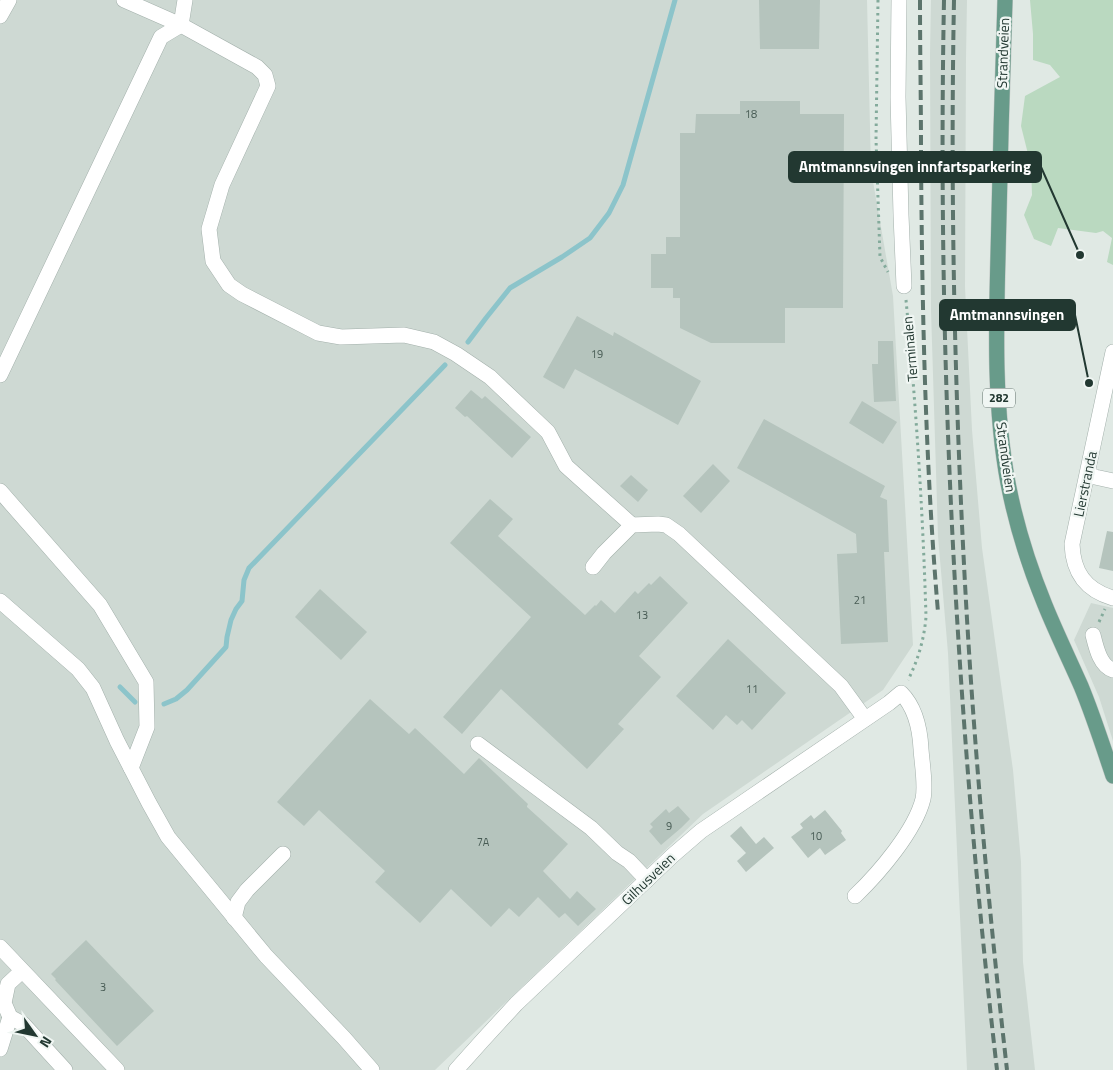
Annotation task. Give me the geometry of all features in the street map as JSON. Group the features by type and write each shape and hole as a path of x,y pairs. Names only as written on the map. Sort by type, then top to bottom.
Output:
{"main road":[{"name":"Strandveien","path":"1005,0 997,288 997,356 1002,441 1008,483 1028,558 1045,606 1088,703 1113,776"}],"street":[{"path":"0,16 9,0"},
{"path":"124,0 181,25 257,67 265,75 268,86 222,185 209,229 213,261 229,285 242,294 318,333 341,337 404,334 434,342 490,377 548,432 566,466 632,525 666,525 691,545 841,686 865,719"},
{"path":"0,376 162,38 181,25 185,0"},
{"path":"898,0 898,97 904,286"},
{"name":"Lierstranda","path":"1113,352 1072,544 1075,567 1082,578 1100,593 1113,598"},
{"path":"1088,474 1113,481"},
{"path":"0,491 100,605 146,682 147,727 131,768"},
{"path":"593,567 632,525"},
{"path":"0,601 78,669 93,688 131,768 168,837 266,956 372,1070"},
{"path":"1093,635 1098,652 1108,668 1113,670"},
{"path":"855,896 886,863 910,829 923,798 921,744 917,724 911,705 901,693"},
{"name":"Gilhusveien","path":"456,1070 516,1004 701,831 901,693"},
{"path":"478,744 591,828 647,880"},
{"path":"234,918 238,902 247,890 283,854"},
{"path":"0,947 116,1070"},
{"path":"22,971 8,984 4,1003 10,1017 22,1024 65,1070"},
{"path":"0,1050 10,1017"}],"path":[{"path":"878,0 876,139 880,257 890,276 904,286"},
{"name":"Terminalen","path":"901,693 912,672 920,650 926,618 920,477 904,286"}],"shaded area":[{"path":"0,0 867,0 871,170 893,296 913,645 883,690 703,814 435,1070 0,1070"},
{"path":"931,0 967,0 965,287 972,430 982,548 1013,770 1021,862 1023,962 1035,1070 967,1070 948,653 938,536 931,310"},
{"path":"1091,603 1113,608 1113,741 1099,697 1074,640"}],"green space":[{"path":"1030,0 1113,0 1113,265 1107,262 1112,238 1103,231 1096,233 1058,228 1051,246 1034,239 1024,215 1032,195 1031,166 1021,126 1025,96 1060,77 1050,65 1033,60"}],"building":[{"path":"759,0 820,0 819,49 760,49"},
{"path":"740,101 800,101 800,114 844,114 843,308 785,308 785,343 711,343 680,328 680,298 673,298 673,288 651,288 651,254 666,254 666,237 680,237 680,133 695,133 696,114 740,114"},
{"path":"577,316 613,336 614,332 701,381 678,425 575,369 564,389 543,377"},
{"path":"878,341 893,341 896,401 874,402 872,364 878,364"},
{"path":"471,390 482,399 485,396 531,437 512,458 467,416 465,417 455,408"},
{"path":"862,401 897,422 883,444 849,423"},
{"path":"764,419 885,486 880,497 887,500 889,552 884,552 888,642 841,644 837,554 857,553 856,534 737,468"},
{"path":"713,464 730,481 701,513 683,496"},
{"path":"631,475 648,490 638,502 620,486"},
{"path":"490,499 513,519 498,536 585,615 601,600 615,613 635,591 638,594 649,583 651,585 660,576 688,603 639,656 661,677 618,724 624,729 587,769 501,689 462,734 443,717 531,617 450,543"},
{"path":"1107,531 1113,532 1113,571 1099,568"},
{"path":"320,589 367,632 341,660 295,617"},
{"path":"728,639 786,693 752,730 742,720 737,725 726,715 713,730 676,696"},
{"path":"370,699 409,734 415,728 464,774 479,758 528,804 527,807 568,844 543,871 570,899 577,891 596,909 578,926 565,913 559,918 538,897 519,917 509,908 491,927 451,889 420,923 375,882 385,871 319,810 304,826 277,802"},
{"path":"678,806 690,819 661,845 649,831 653,827 650,824 666,809 669,813"},
{"path":"825,810 842,831 841,833 846,840 825,855 820,848 808,858 791,837 803,828 800,824 811,815 814,819"},
{"path":"741,826 756,844 764,837 774,848 746,872 737,861 746,853 730,836"},
{"path":"86,940 154,1011 117,1046 51,974"}],"waterway":[{"path":"468,342 510,288 590,238 609,213 623,185 675,0"},
{"path":"164,704 176,699 187,690 226,647 231,620 242,601 244,580 249,568 445,365"},
{"path":"120,687 135,702"}],"railway":[{"path":"920,0 923,324 930,497 938,612"},
{"path":"944,0 944,268 952,536 970,803 997,1070"},
{"path":"954,0 953,232 963,542 979,789 1007,1070"}],"place":[{"name":"Amtmannsvingen innfartsparkering","path":"1080,255"},
{"name":"Amtmannsvingen","path":"1089,383"}]}
